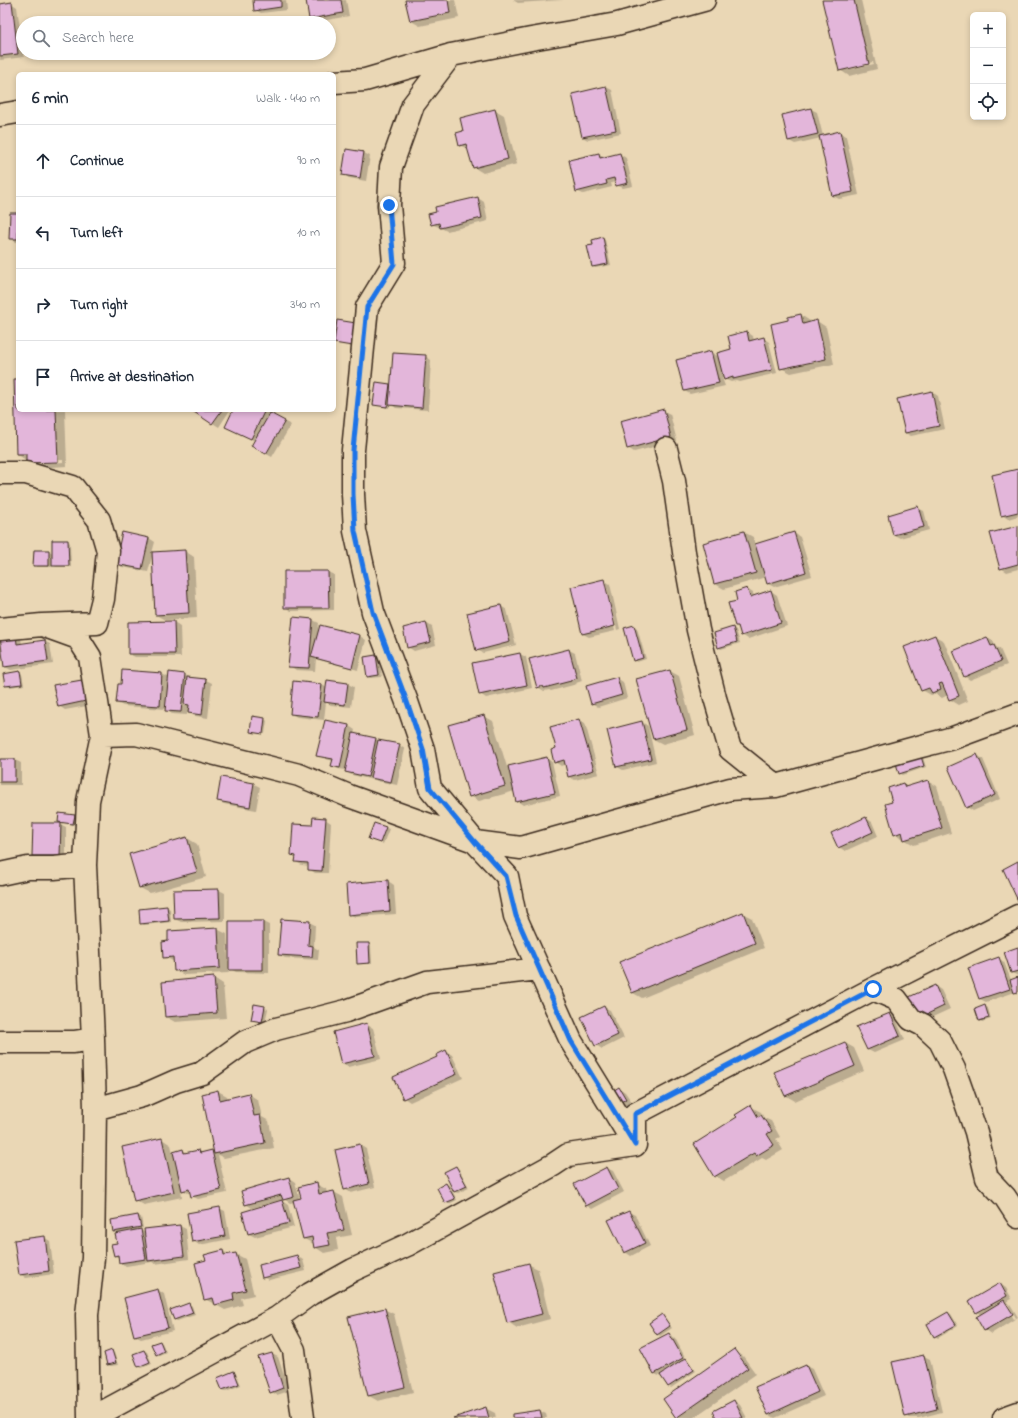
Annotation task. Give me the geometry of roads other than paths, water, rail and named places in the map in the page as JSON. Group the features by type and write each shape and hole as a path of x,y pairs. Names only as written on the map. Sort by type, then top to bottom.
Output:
{"street":[{"path":"336,82 365,80 452,55 617,24 704,0"},
{"path":"452,55 413,106 391,167 389,205 394,264 367,307 353,450 355,531 373,612 423,749 430,788 475,842 506,876 516,916 571,1041 635,1145"},
{"path":"0,115 16,112"},
{"path":"666,449 674,481 684,552 698,630 715,698 730,749 776,786"},
{"path":"0,473 26,473 73,487 99,520 108,551 103,599 97,623 42,625 0,630"},
{"path":"42,625 78,638 90,657 102,735 88,801 85,865 95,1109 93,1258 87,1315 91,1418 276,1318 316,1290 353,1270 408,1245 553,1165 568,1155 635,1145"},
{"path":"102,735 136,734 298,775 349,796 475,842 521,848 730,789 776,786 953,738 1018,714"},
{"path":"0,874 28,868 54,868 85,865"},
{"path":"635,1145 635,1114 873,989 1018,916"},
{"path":"95,1109 142,1096 176,1081 202,1073 245,1042 276,1029 346,1011 427,982 539,969"},
{"path":"873,989 896,999 911,1019 923,1025 940,1041 954,1069 964,1096 976,1132 988,1178 1005,1197 1018,1217"},
{"path":"0,1042 74,1042 93,1039"},
{"path":"276,1318 294,1350 303,1418"},
{"path":"1004,1418 1018,1413"}]}
